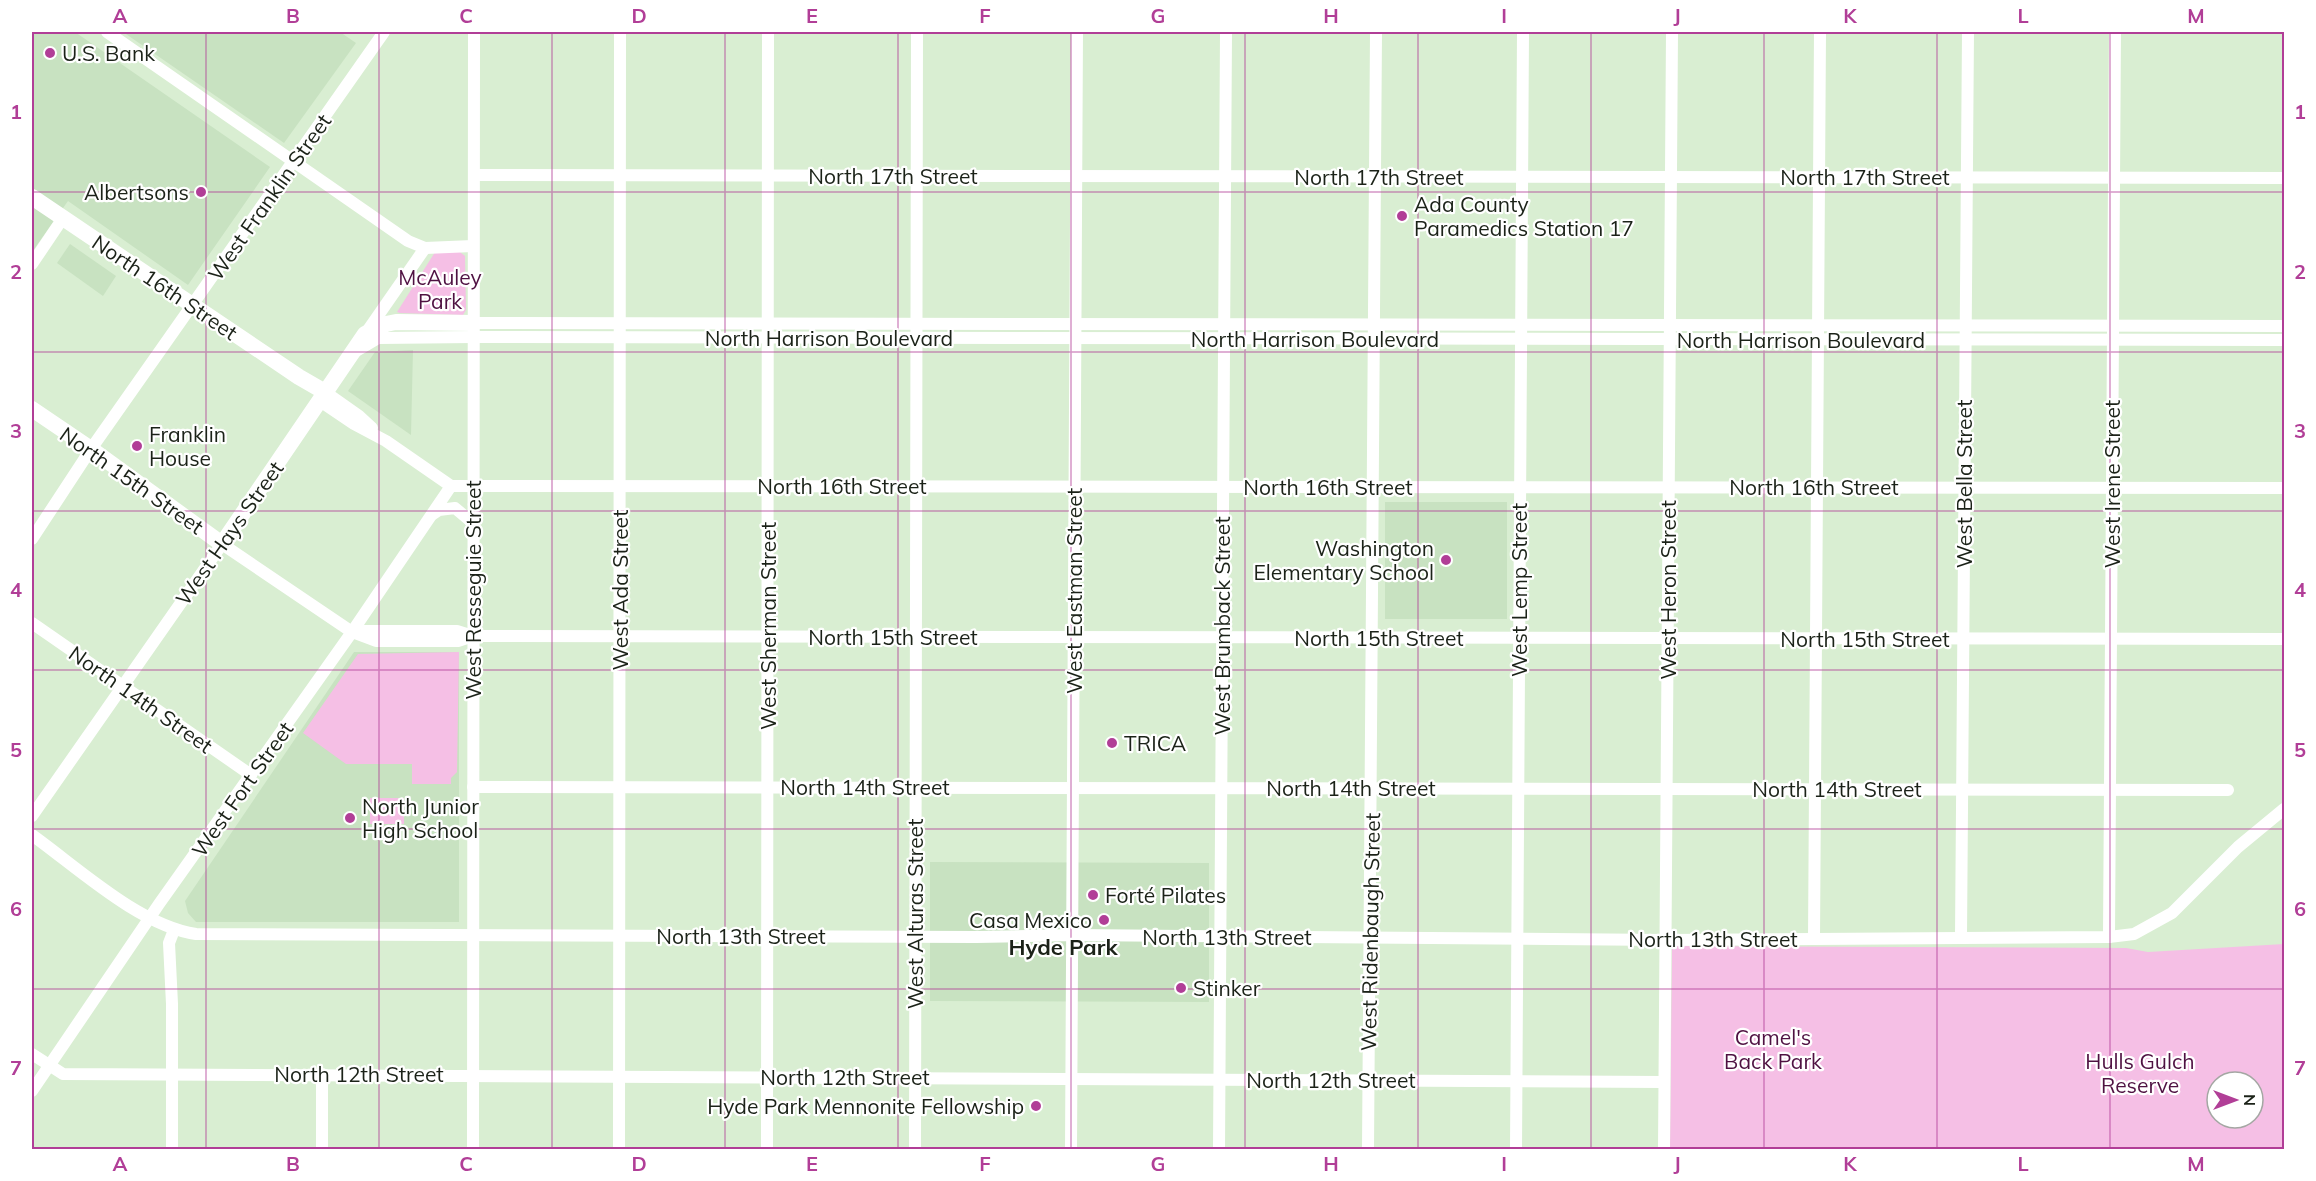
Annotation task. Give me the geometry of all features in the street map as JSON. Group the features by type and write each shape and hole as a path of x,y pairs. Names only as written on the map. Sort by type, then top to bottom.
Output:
{"main road":[{"name":"North 16th Street","path":"32,197 299,377 309,393 323,396"},
{"name":"North Harrison Boulevard","path":"365,334 396,322 474,330"},
{"name":"West Hays Street","path":"222,544 365,334"},
{"name":"North 15th Street","path":"32,409 222,544"}],"street":[{"path":"107,32 408,241 425,248 473,246"},
{"name":"West Franklin Street","path":"32,539 91,449 384,32"},
{"name":"West Resseguie Street","path":"473,1149 474,32"},
{"name":"West Ada Street","path":"619,1149 620,32"},
{"name":"West Sherman Street","path":"767,1149 768,32"},
{"name":"West Alturas Street","path":"915,1149 916,32"},
{"name":"West Eastman Street","path":"1071,1149 1077,32"},
{"name":"West Brumback Street","path":"1219,1149 1226,32"},
{"name":"West Ridenbaugh Street","path":"1368,1149 1376,32"},
{"name":"West Lemp Street","path":"1515,1149 1523,32"},
{"name":"West Heron Street","path":"1664,1149 1672,32"},
{"path":"1814,939 1820,32"},
{"name":"West Bella Street","path":"1961,938 1968,32"},
{"name":"West Irene Street","path":"2109,938 2115,32"},
{"name":"North 17th Street","path":"474,175 2284,178"},
{"path":"32,264 63,218"},
{"name":"West Hays Street","path":"365,334 425,248"},
{"name":"North Harrison Boulevard","path":"351,356 378,338 474,330 620,323 2284,326"},
{"name":"North Harrison Boulevard","path":"474,330 620,338 2284,340"},
{"name":"North 16th Street","path":"323,396 354,424 386,441 451,486 2284,488"},
{"name":"West Fort Street","path":"32,1091 451,486"},
{"path":"432,515 439,510 454,508 474,524"},
{"name":"West Hays Street","path":"32,816 222,544"},
{"name":"North 15th Street","path":"222,544 352,632 457,631 473,636 620,637 2284,639"},
{"name":"North 14th Street","path":"32,623 251,775"},
{"name":"North 14th Street","path":"473,787 2228,790"},
{"name":"North 13th Street","path":"32,836 150,919 174,930 196,934 915,937 1073,935 1665,940 2109,938 2134,934 2172,913 2238,847 2284,808"},
{"path":"172,1149 169,943 174,930"},
{"name":"North 12th Street","path":"32,1054 63,1074 1664,1082"},
{"path":"322,1074 322,1149"}],"shaded area":[{"path":"32,32 75,32 270,167 188,285 68,201 32,252"},
{"path":"123,32 340,32 356,43 284,143"},
{"path":"70,244 116,276 103,296 57,263"},
{"path":"413,350 411,435 348,391 375,352"},
{"name":"Washington Elementary School","path":"1385,502 1507,502 1507,619 1385,619"},
{"name":"North Junior High School","path":"354,652 459,652 459,922 196,922 188,913 185,901"},
{"path":"930,862 1209,863 1209,1002 930,1001"}],"green space":[{"name":"McAuley Park","path":"437,249 457,250 465,256 466,310 463,315 397,312"},
{"path":"459,652 457,772 451,778 451,784 412,784 412,764 346,764 303,733 358,654"},
{"path":"370,798 404,798 404,824 370,824"},
{"name":"Camel's Back Park","path":"2284,944 2284,1149 1670,1149 1672,946 2126,948 2148,952"}],"place":[{"name":"U.S. Bank","path":"50,53"},
{"name":"Albertsons","path":"201,192"},
{"name":"Ada County Paramedics Station 17","path":"1402,216"},
{"name":"Franklin House","path":"137,446"},
{"name":"Washington Elementary School","path":"1446,560"},
{"name":"TRICA","path":"1112,743"},
{"name":"North Junior High School","path":"350,818"},
{"name":"Forté Pilates","path":"1093,895"},
{"name":"Casa Mexico","path":"1104,920"},
{"name":"Stinker","path":"1181,988"},
{"name":"Hyde Park Mennonite Fellowship","path":"1036,1106"}],"district":[{"name":"Hyde Park","path":"1063,947"}],"park label":[{"name":"Hulls Gulch Reserve","path":"2140,1073"}]}
